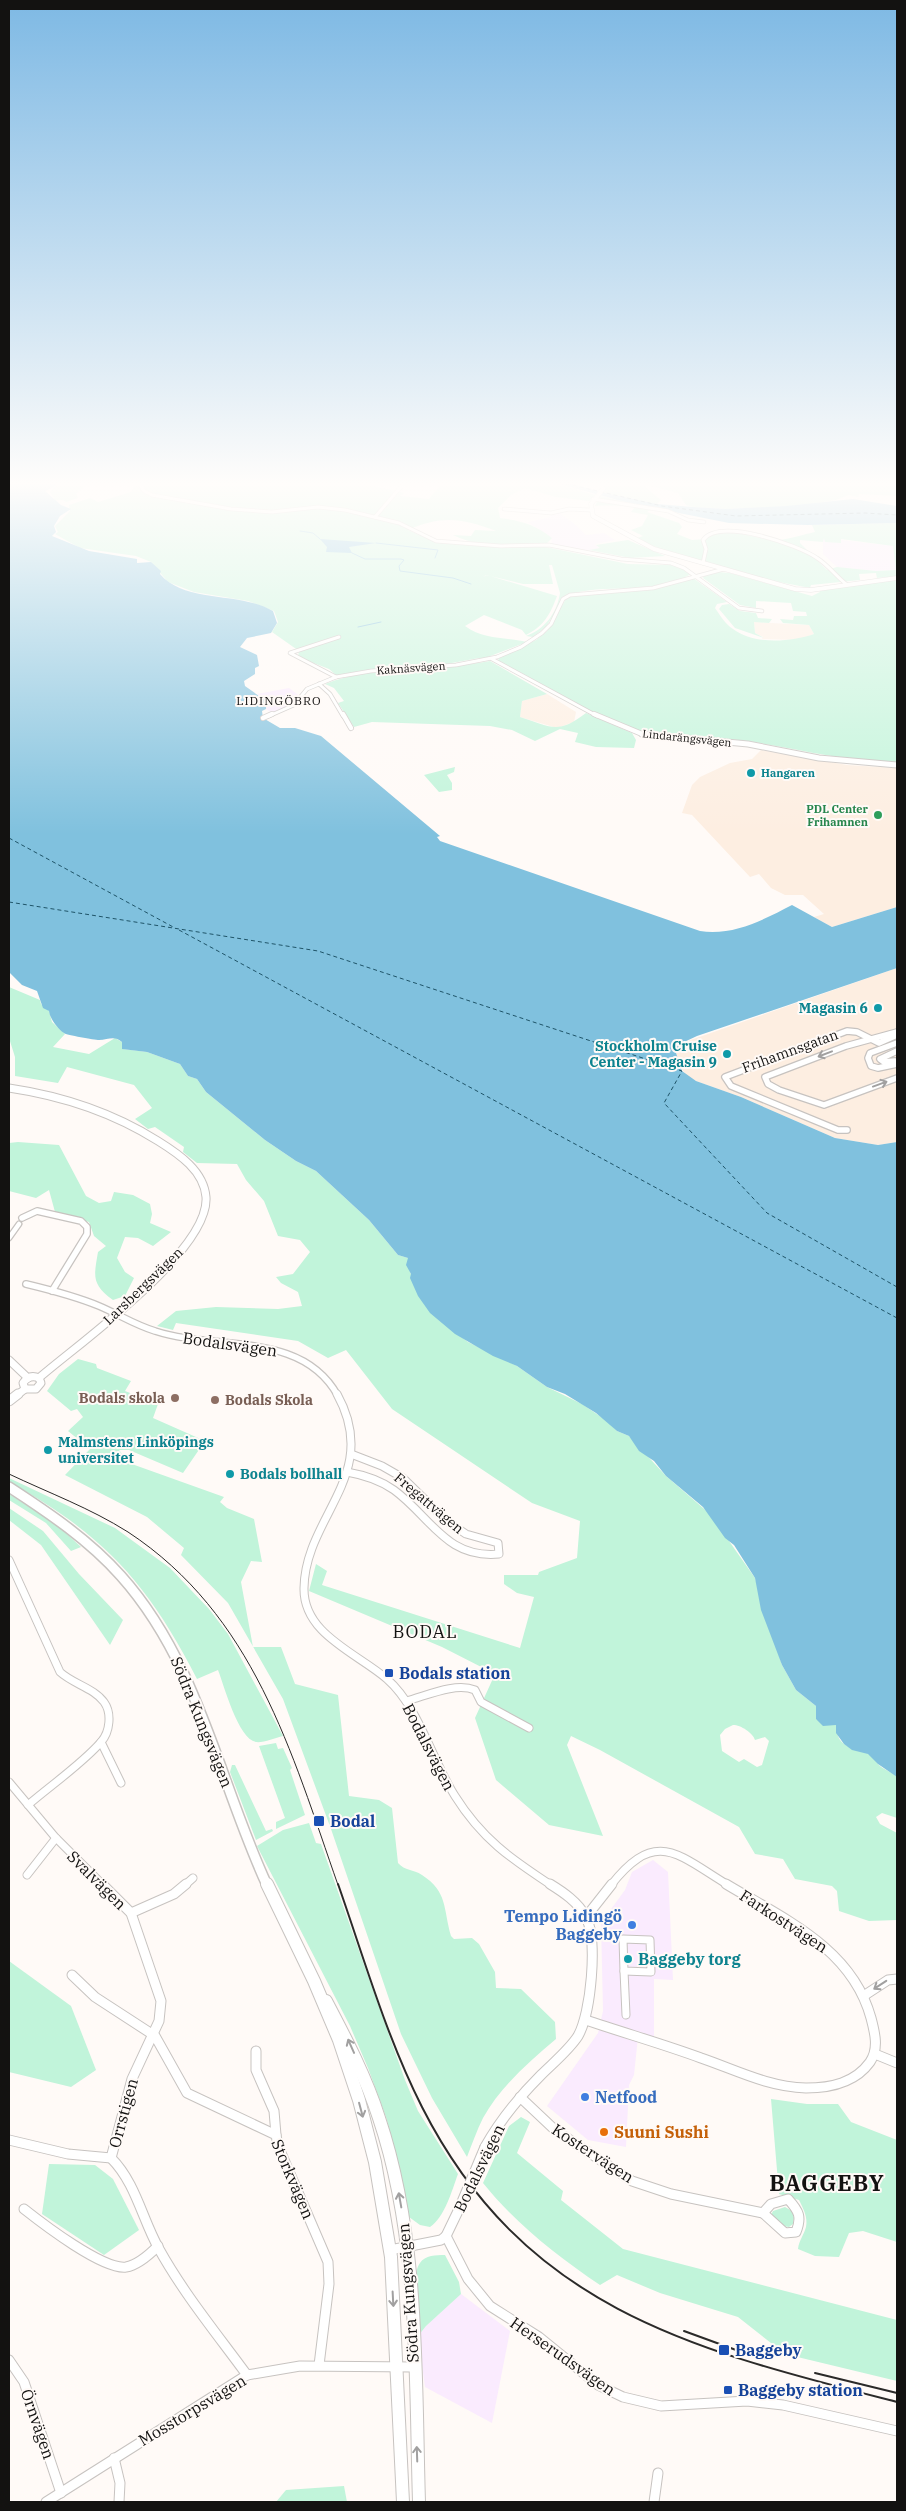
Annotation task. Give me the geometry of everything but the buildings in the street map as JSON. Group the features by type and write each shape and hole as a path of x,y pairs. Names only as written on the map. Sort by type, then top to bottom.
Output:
{"main road":[{"name":"Södra Kungsvägen","path":"9,1487 86,1540 120,1573 153,1616 190,1685 251,1848 285,1926 314,1982 343,2028 371,2091 394,2172 408,2248 419,2502"},
{"name":"Södra Kungsvägen","path":"314,1982 358,2097 372,2150 390,2250 403,2502"}],"street":[{"name":"Kaknäsvägen","path":"263,718 294,705 307,689 336,677 366,672 456,665 492,659 521,647 542,633 551,624 564,599"},
{"path":"727,599 739,608 762,611"},
{"path":"336,677 290,653 340,638"},
{"name":"Lindarängsvägen","path":"492,659 586,711 642,734 748,744 827,759 897,765"},
{"path":"319,684 330,694 351,728"},
{"name":"Frihamnsgatan","path":"847,1130 838,1130 731,1086 727,1083 725,1077 847,1031 857,1032 879,1043 897,1034"},
{"name":"Frihamnsgatan","path":"897,1034 846,1046 768,1075 766,1080 773,1087 817,1104 830,1103 897,1078"},
{"path":"897,1043 870,1053 868,1058 871,1066 876,1068 897,1062"},
{"path":"897,1051 880,1059 884,1062 897,1062"},
{"name":"Larsbergsvägen","path":"9,1088 65,1097 108,1113 172,1150 191,1166 201,1181 206,1200 204,1214 198,1228 167,1265 115,1314 39,1378"},
{"path":"9,1238 20,1221 37,1211 81,1220 87,1227 87,1234 52,1291"},
{"name":"Bodalsvägen","path":"26,1284 93,1303 156,1332 276,1349 307,1363 328,1379 343,1402 350,1428 351,1454 347,1472 306,1569 303,1580 306,1603 315,1620 330,1636 386,1678 406,1701 454,1795 474,1825 504,1854 570,1897 586,1917 590,1934 591,1973 590,2003 586,2020 577,2038 520,2097 500,2121 485,2148 446,2236"},
{"path":"9,1360 28,1378"},
{"path":"34,1376 39,1378 41,1383 37,1388 30,1391 24,1389 23,1383 28,1378 34,1376"},
{"path":"9,1401 24,1389"},
{"name":"Fregattvägen","path":"347,1472 365,1475 391,1488 407,1501 439,1535 458,1548 482,1554 499,1554 498,1543 475,1538 453,1526 404,1478 382,1466 351,1454"},
{"path":"9,1560 60,1672 71,1683 98,1695 108,1708 106,1736 28,1805"},
{"path":"406,1701 450,1688 468,1687 475,1690 481,1702 529,1728"},
{"path":"101,1742 121,1783"},
{"name":"Svalvägen","path":"9,1782 56,1838 131,1913 174,1894 193,1878"},
{"name":"Svalvägen","path":"27,1875 56,1838"},
{"name":"Farkostvägen","path":"586,1917 625,1870 642,1854 657,1850 666,1851 690,1862 824,1944 844,1964 865,1995 872,2013 875,2054"},
{"name":"Orrstigen","path":"131,1913 161,2001 162,2011 155,2036 136,2067 111,2158 124,2172 158,2246 174,2273 247,2375"},
{"path":"624,1971 651,1972 650,1940 623,1939 624,1971 626,2015"},
{"name":"Storkvägen","path":"72,1975 100,2001 155,2036 187,2094 276,2135 278,2146 328,2262 329,2284 319,2365"},
{"path":"865,1995 882,1983 897,1979"},
{"path":"586,2020 726,2067 763,2083 779,2086 827,2088 842,2084 854,2079 875,2054 897,2063"},
{"path":"256,2050 256,2070 274,2111 276,2135"},
{"name":"Kostervägen","path":"520,2097 555,2130 632,2181 671,2194 763,2213"},
{"path":"9,2140 68,2154 111,2158"},
{"path":"24,2209 91,2255 117,2268 125,2268 137,2263 158,2246"},
{"path":"390,2250 434,2243 446,2236"},
{"name":"Herserudsvägen","path":"446,2236 468,2278 490,2306 539,2337 598,2385 623,2398 661,2406 731,2401 783,2405 897,2431"},
{"name":"Örnvägen","path":"9,2360 24,2382 61,2493"},
{"name":"Mosstorpsvägen","path":"46,2502 247,2375 300,2366 319,2365 414,2367"},
{"path":"114,2458 120,2483 119,2502"},
{"path":"654,2502 658,2473"}],"shaded area":[{"path":"754,622 809,625 814,634 797,640 762,639 763,637 755,633"},
{"path":"289,688 301,697 294,704 274,714 266,709 265,699 257,694"},
{"path":"547,694 576,712 574,722 557,728 520,717 522,701"},
{"path":"761,750 847,765 897,768 897,907 832,927 814,917 824,914 803,895 785,895 771,888 759,874 750,877 692,815 682,813 692,785 700,777 730,763 752,759"},
{"path":"897,968 897,1142 878,1145 835,1138 741,1097 696,1081 687,1076 677,1063 675,1053 682,1043"},
{"path":"653,1860 668,1872 673,1980 654,1979 654,2042 638,2037 634,2075 629,2085 626,2147 588,2140 547,2106 598,2033 603,2011 601,1923 625,1890 632,1872"},
{"path":"461,2294 510,2331 492,2423 425,2387 418,2336 426,2326"}],"green space":[{"path":"237,599 556,599 542,624 526,635 522,630 484,615 465,626 472,631 487,636 527,642 480,660 479,658 441,665 337,676 329,669 298,657 299,651 272,632 278,622 274,611 248,601"},
{"path":"563,599 546,627 533,637 526,636 544,625 553,614 558,600"},
{"path":"566,599 723,599 727,602 717,604 715,608 723,619 733,629 752,638 784,640 814,634 809,625 783,623 780,619 793,620 794,616 807,616 806,612 793,611 791,603 756,601 756,608 740,605 732,599 897,599 897,763 840,757 747,741 642,732 580,706 498,661 499,658 536,640 547,631"},
{"path":"729,604 740,611 756,613 758,618 772,619 769,623 754,622 755,633 764,638 735,628 719,609 722,605"},
{"path":"490,661 547,694 522,701 520,717 547,726 561,727 586,713 632,733 636,740 634,748 596,747 575,742 578,733 560,729 535,741 512,730 490,726 372,722 354,727 338,703 344,701 334,688 325,684 365,673"},
{"path":"455,767 454,772 447,775 452,783 452,790 439,792 424,775"},
{"path":"9,987 40,1000 41,1004 49,1011 52,1022 65,1034 53,1047 89,1054 115,1038 122,1042 123,1049 147,1052 180,1064 188,1076 197,1079 206,1092 265,1140 296,1161 316,1171 369,1220 398,1255 408,1258 410,1272 425,1305 438,1319 468,1342 517,1366 547,1387 582,1404 607,1421 617,1431 629,1436 666,1476 710,1514 755,1578 782,1665 796,1690 816,1706 816,1719 836,1725 839,1739 843,1743 869,1754 880,1766 897,1777 897,1818 882,1813 876,1817 880,1824 897,1833 897,1920 869,1921 839,1911 837,1891 832,1886 795,1879 783,1859 755,1854 739,1827 600,1750 571,1736 567,1745 603,1836 549,1825 496,1780 475,1718 495,1674 442,1647 309,1591 316,1564 327,1571 322,1585 520,1648 534,1597 517,1593 504,1584 504,1575 538,1575 539,1572 577,1558 580,1521 532,1503 392,1409 346,1350 328,1358 298,1341 176,1323 173,1330 157,1326 176,1311 216,1307 278,1309 302,1306 298,1292 281,1283 276,1277 293,1274 310,1252 300,1240 278,1236 264,1201 246,1180 237,1164 197,1163 183,1152 184,1147 155,1127 148,1129 135,1119 152,1108 134,1085 67,1067 58,1083 15,1076 15,1057 9,1038","holes":["736,1725 749,1732 755,1740 765,1737 769,1741 762,1765 757,1767 744,1759 739,1762 722,1751 720,1735 725,1729"]},
{"path":"9,1143 59,1145 86,1196 99,1203 111,1201 114,1192 133,1195 150,1204 152,1214 150,1223 171,1232 153,1246 138,1238 125,1237 117,1258 125,1272 134,1278 125,1296 113,1300 98,1284 95,1274 98,1252 106,1246 94,1236 89,1222 55,1212 49,1190 36,1198 9,1191"},
{"path":"78,1359 96,1364 97,1368 131,1381 125,1391 158,1404 153,1418 205,1441 183,1473 129,1450 119,1450 129,1463 224,1497 220,1502 227,1508 254,1519 262,1562 251,1561 241,1582 253,1646 228,1603 181,1555 184,1548 147,1517 65,1475 90,1449 68,1431 83,1417 77,1409 71,1411 47,1391 59,1374"},
{"path":"9,1478 115,1528 170,1568 209,1609 228,1634 283,1736 259,1742 249,1739 238,1722 218,1670 197,1679 160,1615 141,1588 120,1564 71,1521 9,1482"},
{"path":"9,1494 56,1524 81,1547 71,1551 46,1523 9,1500"},
{"path":"9,1508 43,1531 79,1574 123,1620 110,1645 41,1545 9,1520"},
{"path":"253,1647 281,1647 295,1684 338,1695 349,1796 379,1800 392,1808 398,1863 422,1875 436,1888 443,1901 451,1936 454,1939 472,1938 479,1944 495,1972 496,1988 521,1989 555,2022 556,2039 498,2095 483,2118 467,2157 432,2098 401,2034 331,1829 283,1699"},
{"path":"276,1743 278,1749 283,1748 292,1768 290,1770 305,1815 276,1829 276,1822 285,1818 259,1746"},
{"path":"232,1765 235,1765 266,1831 272,1829 273,1831 256,1840 230,1772"},
{"path":"309,1823 316,1843 321,1844 405,2080 418,2111 458,2174 444,2210 430,2227 420,2225 409,2217 399,2166 386,2117 368,2068 350,2026 257,1846 283,1830"},
{"path":"9,1961 71,2006 96,2070 71,2087 9,2072"},
{"path":"771,2099 807,2104 838,2104 851,2122 897,2140 897,2242 863,2231 849,2233 839,2257 815,2256 798,2249 806,2227 806,2216 799,2200 779,2194"},
{"path":"521,2117 530,2122 517,2153 563,2191 561,2200 623,2249 897,2320 897,2381 785,2354 738,2317 660,2293 617,2275 600,2285 584,2274 523,2226 483,2183 509,2126"},
{"path":"49,2164 95,2165 113,2179 139,2230 104,2255 42,2214"},
{"path":"785,2207 792,2211 794,2218 793,2224 789,2227 783,2226 771,2215 773,2211"},
{"path":"434,2255 445,2255 459,2282 461,2294 426,2326 418,2336 415,2288 417,2269 425,2258"},
{"path":"344,2486 347,2502 276,2502 286,2490"}],"water":[{"path":"9,599 233,599 259,605 273,611 277,623 271,633 247,638 240,647 257,655 259,666 255,668 255,674 244,681 245,686 266,701 266,709 262,711 263,718 280,728 295,728 321,736 440,836 437,837 440,841 700,931 724,931 748,926 792,905 832,927 897,907 897,968 697,1036 682,1043 676,1053 682,1071 696,1081 741,1097 835,1138 878,1145 897,1142 897,1777 878,1764 868,1754 852,1750 844,1744 836,1733 836,1725 823,1726 816,1719 816,1706 796,1690 782,1665 761,1610 755,1578 734,1545 725,1538 703,1507 666,1476 654,1461 639,1451 629,1436 617,1431 596,1413 565,1394 547,1387 517,1366 493,1356 455,1334 430,1313 418,1296 406,1265 408,1258 398,1255 369,1220 316,1171 296,1161 265,1140 206,1092 197,1079 188,1076 180,1064 147,1052 122,1049 122,1042 116,1039 96,1040 64,1033 55,1024 49,1011 43,1008 37,991 22,985 9,972"}],"waterway":[{"path":"358,627 381,622"}],"ferry route":[{"path":"9,838 175,928"},
{"path":"9,902 318,951 682,1071 664,1103 767,1213 897,1287"},
{"path":"179,930 897,1318"}],"tram line":[{"path":"9,1474 84,1508 128,1532 171,1566 207,1603 237,1645 263,1689 303,1785 338,1885"},
{"path":"338,1884 386,2025 422,2107 464,2176 511,2231 564,2276 622,2311 685,2339 752,2363 897,2402"},
{"path":"684,2331 747,2354"},
{"path":"815,2373 897,2393"}],"place":[{"name":"Hangaren","path":"751,773"},
{"name":"PDL Center Frihamnen","path":"878,815"},
{"name":"Magasin 6","path":"878,1008"},
{"name":"Stockholm Cruise Center - Magasin 9","path":"727,1054"},
{"name":"Bodals skola","path":"175,1398"},
{"name":"Bodals Skola","path":"215,1400"},
{"name":"Malmstens Linköpings universitet","path":"48,1450"},
{"name":"Bodals bollhall","path":"230,1474"},
{"name":"Bodals station","path":"389,1673"},
{"name":"Bodal","path":"319,1821"},
{"name":"Tempo Lidingö Baggeby","path":"632,1925"},
{"name":"Baggeby torg","path":"628,1959"},
{"name":"Netfood","path":"585,2097"},
{"name":"Suuni Sushi","path":"604,2132"},
{"name":"Baggeby","path":"724,2350"},
{"name":"Baggeby station","path":"728,2390"}],"district":[{"name":"LIDINGÖBRO","path":"279,700"},
{"name":"BODAL","path":"425,1631"},
{"name":"BAGGEBY","path":"827,2182"}]}
